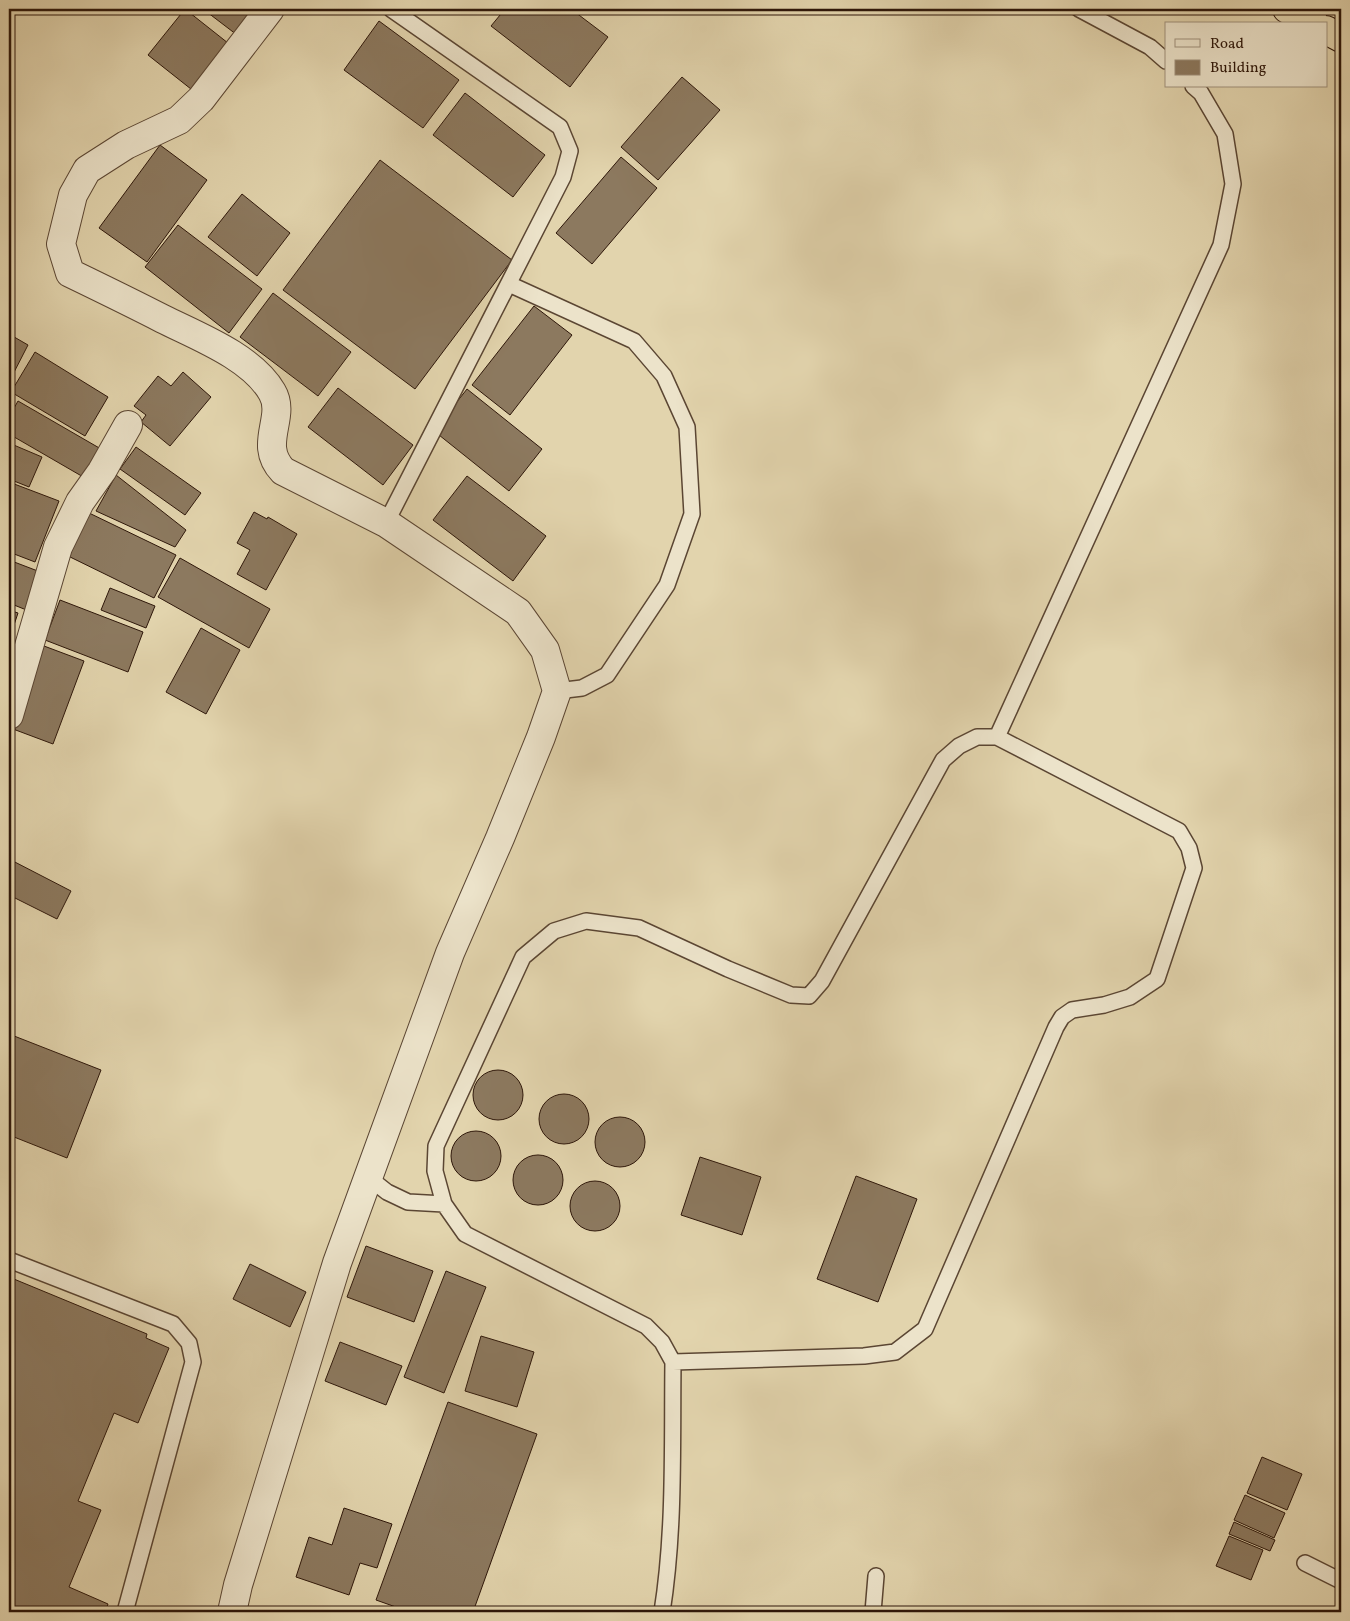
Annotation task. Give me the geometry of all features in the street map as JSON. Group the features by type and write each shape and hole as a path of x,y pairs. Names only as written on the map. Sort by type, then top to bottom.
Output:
{"highway":[{"path":"1287,9 1311,22"},
{"path":"1328,31 1341,38"}],"street":[{"path":"232,1612 238,1585 337,1263 450,953 500,838 541,737 557,691 545,650 518,612 386,523 283,471 276,464 271,448 275,419 275,398 272,390 260,376 228,352 70,273 62,244 73,194 87,170 126,146 179,120 201,99 270,9"},
{"path":"9,715 58,547 80,502 102,471 128,425"}],"lane":[{"path":"386,523 563,177 570,151 560,127 391,9"},
{"path":"1079,9 1150,47 1165,61"},
{"path":"997,737 1221,245 1233,184 1225,134 1195,88"},
{"path":"508,284 634,341 664,376 687,427 692,514 667,585 607,675 582,688 557,691"},
{"path":"662,1612 667,1581 670,1528 673,1362 662,1342 646,1326 465,1234 444,1204 435,1171 436,1146 523,957 554,932 586,921 639,928 790,995 809,996 822,981 943,760 959,746 977,737 997,737 1179,831 1189,848 1194,868 1157,979 1130,997 1104,1005 1072,1010 1062,1017 925,1329 895,1352 864,1356 673,1362"},
{"path":"368,1177 388,1192 408,1202 444,1204"},
{"path":"9,1260 173,1324 188,1343 193,1362 125,1612"},
{"path":"1305,1563 1341,1581"},
{"path":"873,1612 876,1576"}],"building":[{"path":"185,9 233,47 196,93 148,55"},
{"path":"203,9 264,9 241,38"},
{"path":"505,9 571,9 608,37 570,87 491,26"},
{"path":"379,21 459,80 423,128 344,70"},
{"path":"682,77 720,110 658,180 621,147"},
{"path":"465,93 545,155 513,197 433,135"},
{"path":"160,145 207,180 147,262 99,228"},
{"path":"621,157 657,188 592,264 556,233"},
{"path":"380,160 512,260 415,389 283,290"},
{"path":"242,194 290,233 257,276 208,237"},
{"path":"178,225 262,289 229,333 145,267"},
{"path":"273,293 351,352 318,396 240,337"},
{"path":"534,306 572,335 510,415 472,385"},
{"path":"9,334 28,345 9,382"},
{"path":"35,352 108,397 85,436 11,392"},
{"path":"183,372 211,397 170,446 141,422 146,415 134,406 158,376 171,386"},
{"path":"338,388 413,445 383,485 308,427"},
{"path":"467,389 542,449 509,491 434,431"},
{"path":"18,401 101,449 85,478 9,434 9,417"},
{"path":"9,443 42,457 29,487 9,479"},
{"path":"136,447 201,493 185,515 120,469"},
{"path":"116,475 186,530 175,547 96,511"},
{"path":"467,476 546,536 513,581 433,520"},
{"path":"9,482 59,501 35,562 9,552"},
{"path":"87,512 176,555 154,598 66,555"},
{"path":"254,512 267,519 268,517 297,534 266,590 237,574 250,550 237,543"},
{"path":"180,558 270,609 249,648 158,597"},
{"path":"9,560 43,573 29,611 9,603"},
{"path":"110,588 155,606 146,628 101,610"},
{"path":"60,600 143,632 128,672 45,640"},
{"path":"9,610 18,613 11,634 9,633"},
{"path":"201,628 240,650 206,714 166,692"},
{"path":"9,640 20,644 9,672"},
{"path":"44,646 84,661 53,744 13,729"},
{"path":"9,859 71,891 57,919 9,895"},
{"path":"9,1034 101,1070 67,1158 9,1135"},
{"path":"493,1070 503,1070 516,1077 523,1090 523,1100 516,1113 503,1120 493,1120 484,1116 477,1109 473,1100 473,1090 477,1081 484,1074"},
{"path":"559,1094 569,1094 582,1101 589,1114 589,1124 582,1137 569,1144 559,1144 550,1140 543,1133 539,1124 539,1114 543,1105 550,1098"},
{"path":"615,1117 625,1117 638,1124 645,1137 645,1147 638,1160 625,1167 615,1167 606,1163 599,1156 595,1147 595,1137 599,1128 606,1121"},
{"path":"471,1131 481,1131 494,1138 501,1151 501,1161 494,1174 481,1181 471,1181 462,1177 455,1170 451,1161 451,1151 455,1142 462,1135"},
{"path":"533,1155 543,1155 556,1162 563,1175 563,1185 556,1198 543,1205 533,1205 524,1201 517,1194 513,1185 513,1175 517,1166 524,1159"},
{"path":"700,1157 761,1177 742,1235 681,1215"},
{"path":"856,1176 917,1199 878,1302 817,1279"},
{"path":"590,1181 600,1181 613,1188 620,1201 620,1211 613,1224 600,1231 590,1231 581,1227 574,1220 570,1211 570,1201 574,1192 581,1185"},
{"path":"366,1246 433,1271 414,1322 347,1297"},
{"path":"250,1264 306,1292 290,1327 233,1299"},
{"path":"446,1271 486,1287 444,1393 404,1377"},
{"path":"9,1277 147,1334 146,1338 169,1348 138,1423 114,1413 78,1501 101,1510 69,1587 108,1604 105,1612 9,1612"},
{"path":"481,1336 534,1352 517,1407 465,1391"},
{"path":"340,1342 402,1366 386,1405 325,1381"},
{"path":"448,1402 537,1434 473,1612 410,1612 376,1600"},
{"path":"1262,1457 1302,1474 1287,1510 1247,1493"},
{"path":"1245,1495 1285,1513 1274,1538 1234,1520"},
{"path":"344,1508 392,1524 377,1568 360,1563 349,1595 296,1577 309,1537 332,1545"},
{"path":"1234,1522 1275,1540 1270,1551 1229,1534"},
{"path":"1229,1536 1263,1550 1251,1580 1216,1566"}]}
